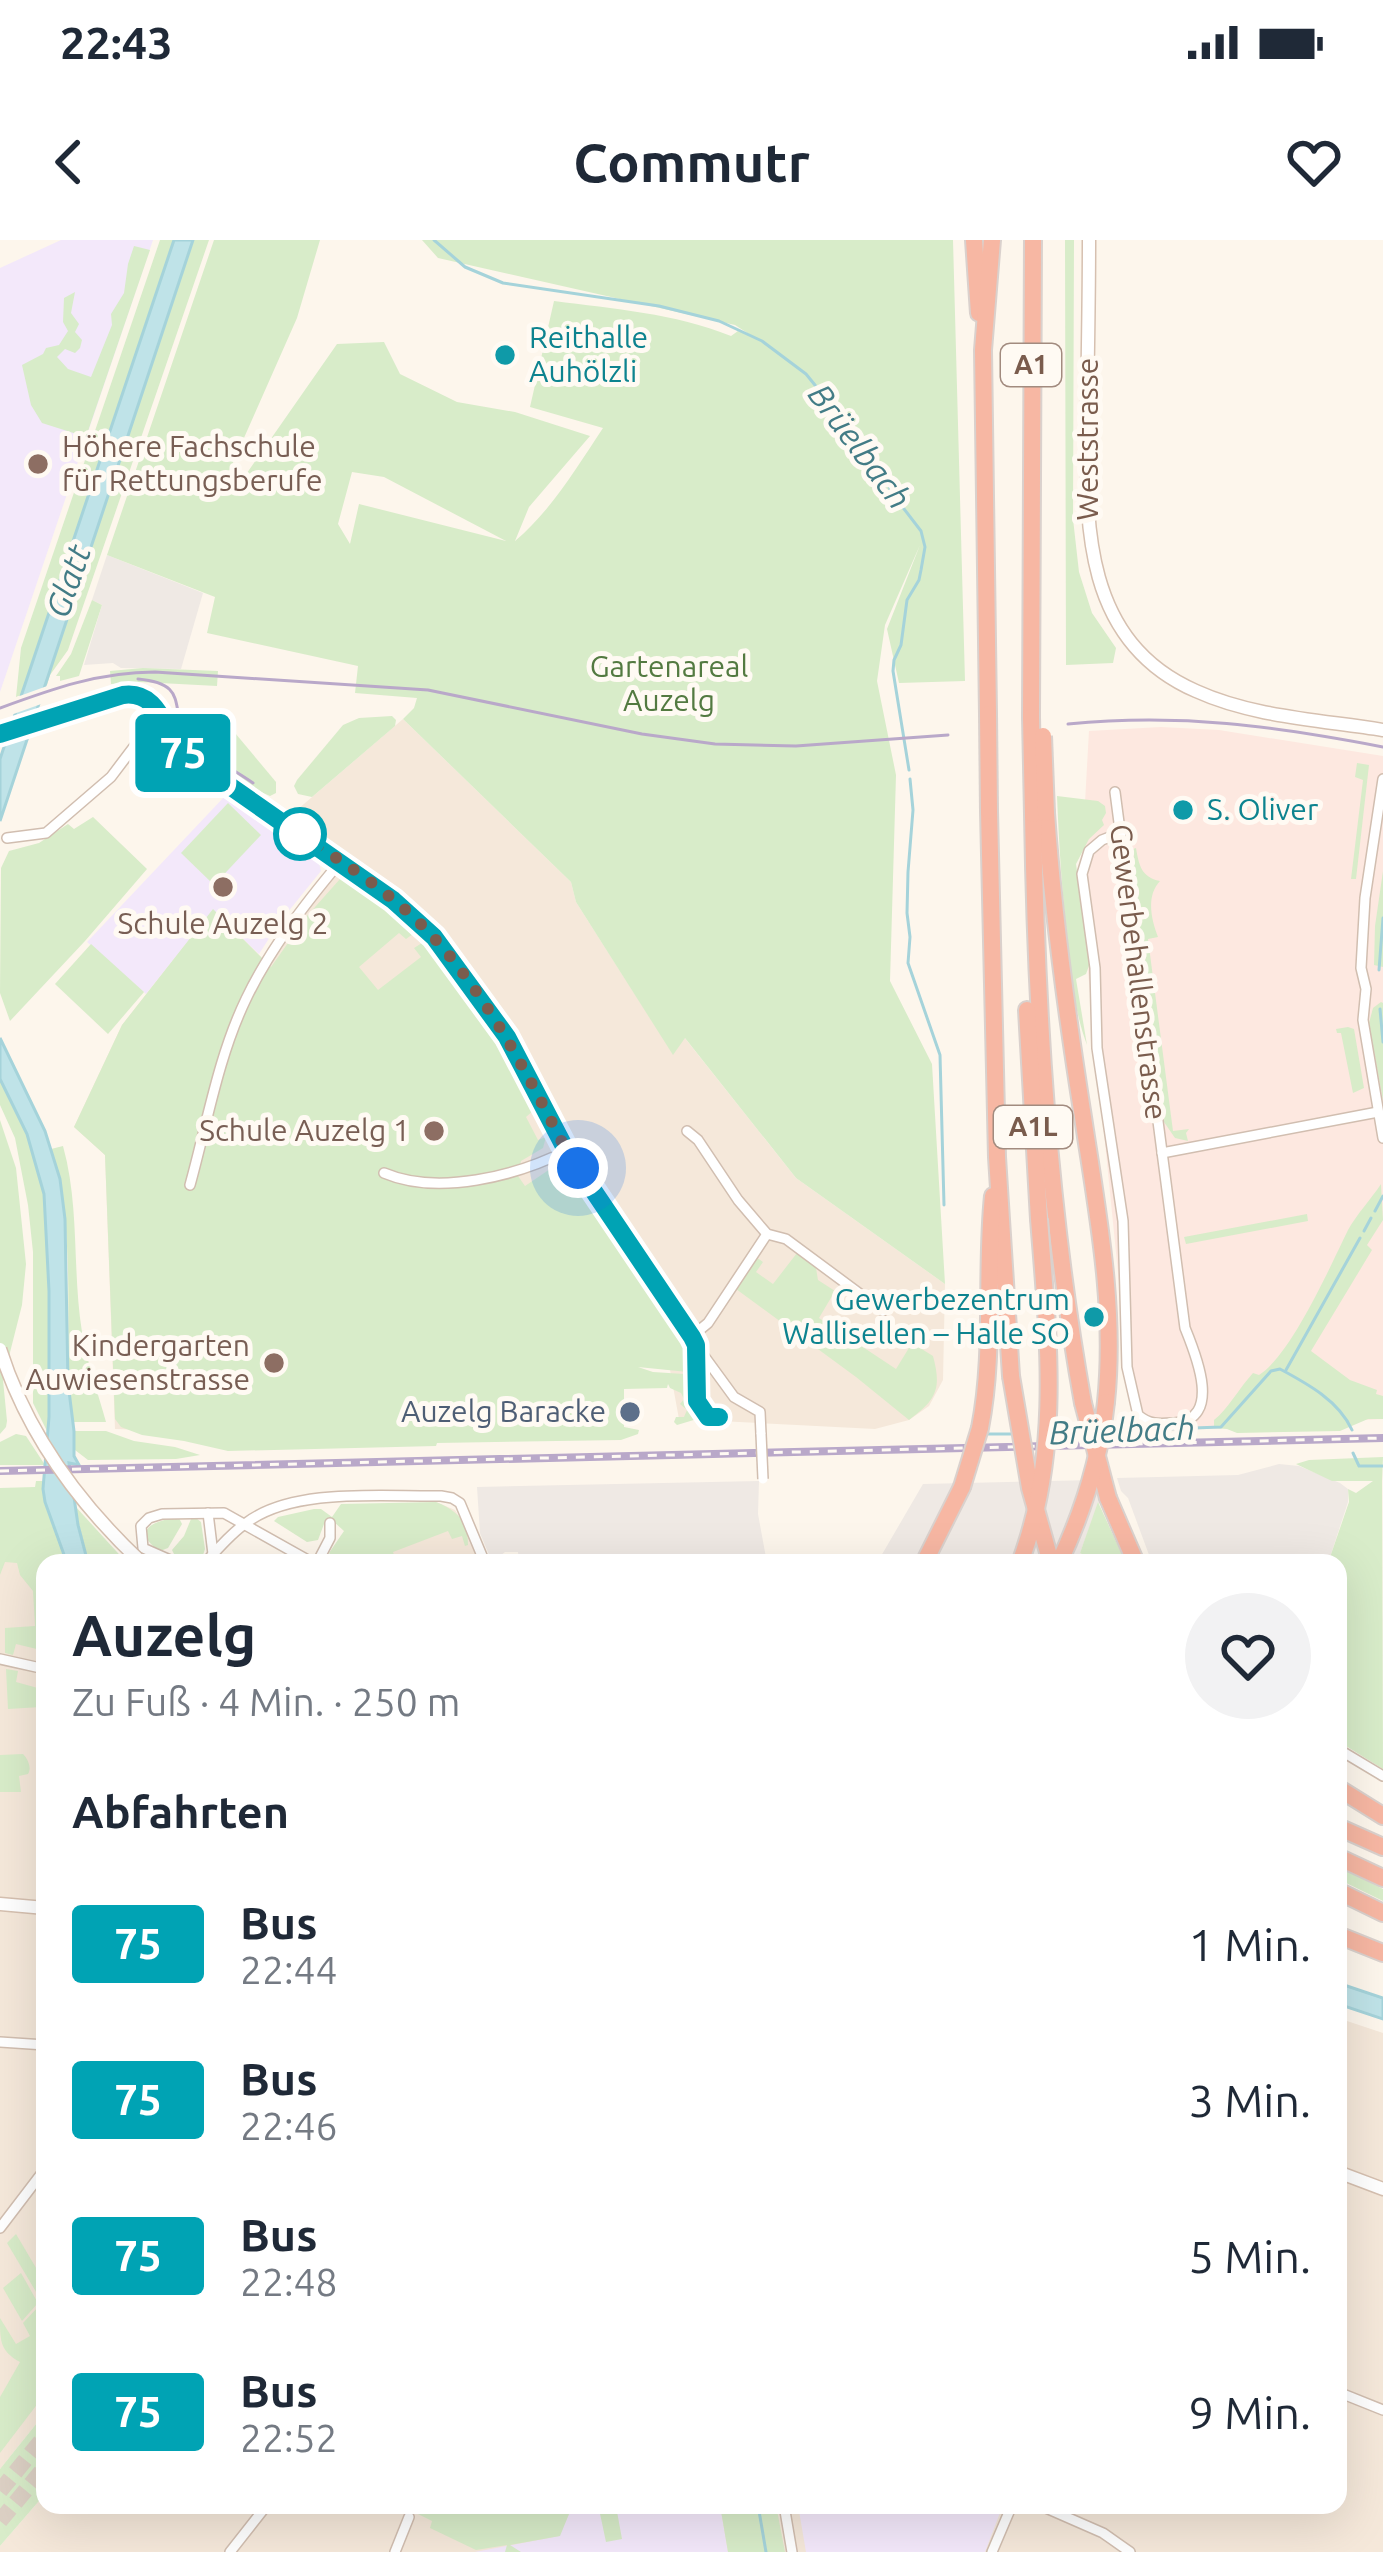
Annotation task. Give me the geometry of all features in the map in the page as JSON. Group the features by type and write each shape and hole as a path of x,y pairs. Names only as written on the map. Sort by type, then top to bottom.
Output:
{"highway":[{"path":"974,240 983,350"},
{"name":"A1","path":"992,240 983,350 997,1157 1013,1390 1030,1488 1052,1554"},
{"name":"A1","path":"1033,240 1033,622 1040,813 1032,992 1070,1322 1089,1430 1108,1498 1132,1554"},
{"name":"A1L","path":"1040,813 1101,1237 1110,1345 1097,1453 1078,1519 1060,1554"},
{"name":"A1L","path":"1023,1554 1042,1487 1051,1407 1032,992"},
{"name":"A1L","path":"929,1554 951,1514 976,1447 987,1384 990,1226 997,1157"},
{"path":"1347,1794 1383,1816"},
{"path":"1347,1831 1383,1847"},
{"path":"1347,1862 1383,1878"},
{"path":"1347,1895 1383,1913"},
{"path":"1347,1939 1383,1953"}],"main road":[{"name":"Weststrasse","path":"1088,240 1086,519 1097,574 1117,621 1162,671 1211,698 1383,730"},
{"path":"0,1349 23,1408 57,1467 97,1519 133,1554"},
{"path":"0,1904 36,1907"},
{"path":"1347,2175 1383,2189"}],"street":[{"path":"0,734 134,694 149,699 184,754 393,900 446,952 507,1037 566,1150 692,1337 734,1397 760,1412 763,1479"},
{"path":"7,838 46,833 111,777 145,732 162,719"},
{"path":"1383,779 1362,924 1361,968 1366,989 1363,1020 1383,1138"},
{"name":"Gewerbehallenstrasse","path":"1115,792 1185,1328 1201,1381 1198,1413 1183,1422 1144,1421 1134,1403 1127,1367 1122,1207 1097,1048 1095,968 1082,874 1088,850 1120,833"},
{"path":"190,1185 244,1003 282,937 340,862"},
{"path":"1366,989 1383,992"},
{"name":"Gewerbehallenstrasse","path":"1162,1153 1378,1112"},
{"path":"687,1131 767,1234 786,1239 883,1310"},
{"path":"384,1173 402,1180 449,1184 547,1160 566,1150"},
{"path":"692,1337 708,1323 767,1234"},
{"path":"213,1554 244,1524 295,1501 441,1496 460,1504 481,1554"},
{"path":"320,1554 330,1538 332,1499"},
{"path":"208,1513 209,1554"},
{"path":"157,1554 143,1548 141,1526 148,1517 224,1513 299,1554"},
{"path":"0,1659 36,1667"},
{"path":"1347,1754 1383,1776"},
{"path":"0,2042 36,2044"},
{"path":"0,2228 36,2181"},
{"path":"1347,2396 1383,2410"},
{"path":"230,2552 260,2514"},
{"path":"786,2514 792,2552"},
{"path":"992,2552 1008,2514"},
{"path":"1060,2514 1103,2533 1130,2552"},
{"path":"395,2552 409,2517"}],"shaded area":[{"name":"Höhere Fachschule für Rettungsberufe","path":"61,240 153,240 0,692 0,268"},
{"path":"107,555 203,593 181,669 84,665 102,605 92,600"},
{"path":"403,719 571,882 576,902 673,1054 684,1037 796,1178 945,1284 943,1380 929,1406 909,1420 875,1429 679,1419 670,1370 444,1333 430,1438 115,1429 105,1155 74,1127 122,1025 213,909 265,961 339,862 283,822"},
{"path":"1219,730 1383,756 1383,1419 1134,1433 1080,892 1089,731"},
{"name":"Schule Auzelg 2","path":"225,796 318,859 321,871 259,954 213,910 146,994 87,942"},
{"path":"1279,1464 1299,1466 1348,1489 1331,1554 1149,1554 1117,1478 1238,1475"},
{"path":"1094,1480 1100,1500 1082,1554 882,1554 923,1484"},
{"path":"759,1481 758,1514 765,1554 489,1554 480,1533 477,1487"},
{"path":"0,1495 36,1557 36,2424 0,2469"},
{"path":"436,1502 455,1510 476,1554 391,1554"},
{"path":"1347,2021 1383,2033 1383,2552 0,2552 0,2546 36,2504 36,2514 1347,2514"},
{"path":"569,2514 722,2514 728,2552 475,2552 559,2536"},
{"path":"800,2514 1000,2514 985,2552 806,2552"}],"green space":[{"path":"160,240 174,240 25,686 46,677 193,240 209,240 68,650 47,685 16,697 21,648"},
{"name":"Gartenareal Auzelg","path":"214,240 320,240 297,318 224,483 233,493 337,344 384,342 400,374 457,402 515,412 590,436 529,507 515,541 552,502 603,428 530,407 554,301 644,313 731,336 738,331 752,336 735,325 438,258 422,240 953,240 965,681 899,683 887,629 920,545 885,625 877,681 896,775 890,981 932,1064 945,1284 796,1178 685,1038 673,1055 576,902 571,882 403,719 417,698 355,693 358,666 207,633 215,597 107,555","holes":["352,472 384,477 506,541 359,504 350,544 338,524"]},
{"path":"1065,240 1074,240 1073,519 1079,572 1092,613 1116,648 1113,663 1066,665"},
{"path":"134,246 150,250 86,437 42,423 31,405 22,365 59,345 68,331 63,322 64,298 75,292 71,313 79,324 75,332 82,340 80,348 75,353 65,349 57,357 68,369 91,377 112,325 111,314 124,293"},
{"path":"92,600 102,605 79,676 60,681 56,676 71,654"},
{"path":"110,671 218,671 217,686 111,684"},
{"path":"200,714 216,714 225,721 276,782 276,793 261,792 189,742 183,724"},
{"path":"392,716 395,726 312,797 298,794 297,780 343,725 359,718"},
{"path":"1357,763 1369,765 1356,879 1351,879 1363,780 1355,777"},
{"path":"1057,796 1098,801 1106,813 1104,825 1089,839 1076,864 1090,963 1086,974 1076,979 1087,1045 1071,970"},
{"path":"228,803 261,835 214,885 181,853"},
{"path":"93,817 147,869 10,1021 0,993 1,868 9,851 39,843 68,824 74,829"},
{"path":"1136,848 1142,869 1160,881 1151,901 1158,937 1148,939 1173,1131 1189,1129 1188,1141 1175,1138 1164,1122 1130,860"},
{"path":"1383,871 1383,967 1374,965"},
{"path":"340,879 370,894 413,934 406,939 399,933 359,967 378,990 421,957 414,948 422,943 484,1023 534,1110 526,1117 538,1140 546,1137 543,1148 521,1161 518,1176 525,1186 553,1167 564,1168 574,1177 688,1356 688,1372 638,1367 684,1374 684,1388 697,1419 674,1422 687,1410 680,1404 681,1393 668,1384 667,1388 624,1389 624,1427 639,1430 621,1440 228,1451 142,1435 121,1427 115,1419 105,1155 74,1127 122,1025 213,909 271,967"},
{"path":"91,944 144,992 108,1034 55,984"},
{"path":"1381,1002 1383,1101 1369,1023 1373,1008"},
{"path":"1336,1029 1354,1029 1364,1088 1353,1093 1341,1033"},
{"path":"0,1079 27,1134 44,1194 48,1433 33,1403 33,1252 15,1138 0,1105"},
{"path":"0,1120 16,1168 26,1264 22,1305 3,1380 7,1421 0,1434"},
{"path":"63,1146 72,1192 82,1332 106,1422 72,1422 65,1216 51,1149"},
{"path":"1381,1184 1383,1220 1367,1245 1372,1250 1311,1351 1350,1380 1377,1390 1383,1396 1383,1419 1368,1419 1340,1431 1237,1433 1214,1428 1214,1420 1253,1373 1259,1375 1284,1349 1348,1230"},
{"path":"1307,1214 1308,1221 1186,1244 1184,1237"},
{"path":"797,1253 816,1268 818,1280 835,1291 819,1318 896,1369 912,1343 933,1356 934,1393 909,1420 736,1289 756,1257 763,1262 756,1272 773,1284"},
{"path":"74,1431 106,1431 200,1455 88,1460 75,1450"},
{"path":"16,1434 26,1436 45,1465 0,1465 0,1442"},
{"path":"1383,1457 1383,1769 1347,1747 1347,1554 1331,1554 1349,1502 1348,1489 1356,1493 1373,1481 1332,1481 1296,1464"},
{"path":"36,1481 44,1481 45,1502 64,1554 36,1554 36,1649 16,1644 13,1655 5,1653 5,1628 35,1626 33,1591 17,1563 5,1562 0,1575 0,1488 35,1487"},
{"path":"436,1502 461,1519 468,1545 462,1536 452,1539 448,1531 394,1554 330,1554 344,1531 333,1521 324,1524 318,1540 307,1542 274,1521 314,1509 332,1517 341,1504"},
{"path":"1098,1502 1122,1554 1080,1553"},
{"path":"75,1506 119,1554 86,1554"},
{"path":"179,1518 182,1524 168,1548 160,1551 151,1544 146,1537 149,1527"},
{"path":"191,1519 201,1522 203,1554 174,1554 172,1550"},
{"path":"6,1669 18,1671 16,1682 36,1688 36,1707 8,1709"},
{"path":"23,1754 30,1769 19,1776 21,1792 0,1792 0,1755"},
{"path":"1347,1871 1383,1889 1383,1901 1347,1883"},
{"path":"16,2234 36,2268 36,2292 7,2243"},
{"path":"21,2273 36,2299 22,2321 3,2288"},
{"path":"36,2309 36,2406 0,2453 0,2397 20,2362 2,2345 0,2318 16,2344 30,2336 23,2323"},
{"path":"36,2424 36,2504 0,2546 0,2469"},
{"path":"418,2514 569,2514 560,2536 510,2545 521,2552 505,2552 507,2545 476,2550 430,2528 432,2521"},
{"path":"600,2514 617,2514 622,2539 606,2542"},
{"path":"722,2514 778,2514 785,2552 728,2552"}],"water":[{"name":"Glatt","path":"174,240 193,240 0,821 0,759"},
{"path":"0,1038 45,1131 60,1179 68,1383 74,1456 79,1465 69,1463 86,1554 64,1554 45,1502 49,1291 44,1194 27,1134 0,1079"},
{"path":"1347,1986 1383,1998 1383,2019 1347,2007"}],"pier":[{"path":"50,685 44,703 8,716 14,698"}],"waterway":[{"name":"Brüelbach","path":"434,240 465,267 503,283 659,306 719,321 762,341 806,374 884,470 891,492 921,531 925,547 921,570 907,600 893,671 909,770"},
{"name":"Brüelbach","path":"910,779 908,963 940,1055 944,1205"},
{"path":"1379,970 1383,918"},
{"path":"1380,1009 1383,1042"},
{"path":"1375,1211 1383,1196"},
{"path":"1364,1231 1371,1218"},
{"path":"1286,1370 1360,1238"},
{"name":"Brüelbach","path":"1110,1431 1221,1427 1271,1371 1280,1369 1331,1402 1352,1430"},
{"name":"Brüelbach","path":"1056,1433 1082,1432"},
{"name":"Brüelbach","path":"988,1434 1016,1434"},
{"name":"Brüelbach","path":"1353,1453 1359,1466 1383,1466"},
{"path":"760,2514 766,2552"}],"tunnel":[{"path":"0,2491 36,2447"},
{"path":"0,2521 36,2478"}],"tram line":[{"path":"0,708 95,678 155,672 428,690 642,734 715,744 796,746 948,735"},
{"path":"138,679 166,687 190,738 253,783"},
{"path":"1068,724 1149,720 1227,724 1383,747"}],"railway":[{"path":"0,1471 1383,1438"}],"bus line":[{"name":"75","path":"0,734 123,695 144,696 184,754 393,900 427,931 507,1037 566,1150 692,1337 697,1401 708,1417 719,1417"}],"place":[{"name":"Reithalle Auhölzli","path":"505,355"},
{"name":"Höhere Fachschule für Rettungsberufe","path":"38,464"},
{"name":"S. Oliver","path":"1183,810"},
{"name":"Schule Auzelg 2","path":"223,887"},
{"name":"Schule Auzelg 1","path":"434,1131"},
{"name":"Gewerbezentrum Wallisellen – Halle SO","path":"1094,1317"},
{"name":"Kindergarten Auwiesenstrasse","path":"274,1363"},
{"name":"Auzelg Baracke","path":"630,1412"}],"route":[{"path":"300,834 393,900 434,937 507,1037 578,1168"}]}
